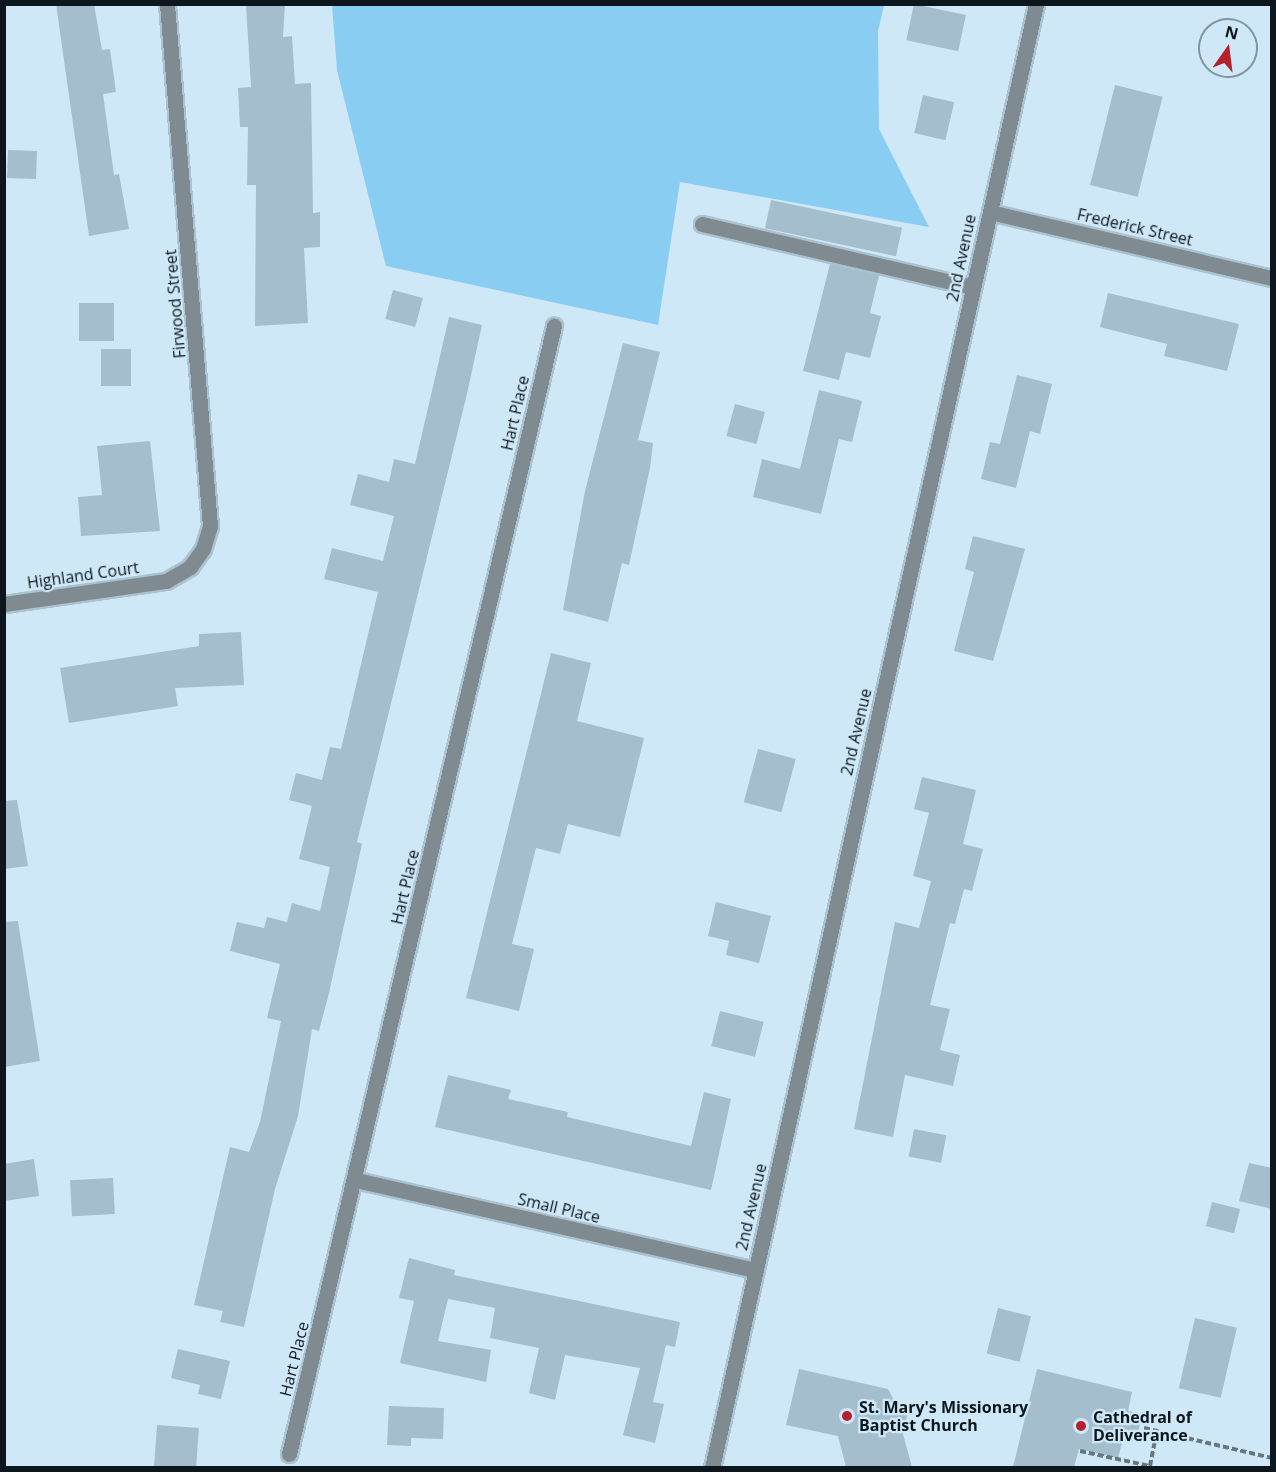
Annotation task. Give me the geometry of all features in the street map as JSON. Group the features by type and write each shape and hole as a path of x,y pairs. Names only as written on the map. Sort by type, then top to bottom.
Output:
{"street":[{"name":"Firwood Street","path":"166,581 190,567 210,526 167,4"},
{"name":"2nd Avenue","path":"712,1467 1036,4"},
{"name":"Frederick Street","path":"990,212 1272,278"},
{"path":"702,224 973,287"},
{"name":"Hart Place","path":"289,1454 356,1180 554,326"},
{"name":"Highland Court","path":"4,604 166,581"},
{"name":"Small Place","path":"356,1180 755,1270"}],"path":[{"path":"1144,1428 1272,1458"},
{"path":"1080,1451 1150,1466 1157,1431"}],"shaded area":[{"path":"332,5 884,5 878,31 879,129 929,227 680,182 658,325 386,266 337,70"}],"building":[{"path":"56,4 94,4 102,50 110,49 116,92 103,94 114,175 119,174 129,229 89,236"},
{"path":"246,4 285,4 283,37 292,36 295,84 311,83 313,213 320,212 320,247 304,248 308,323 255,326 256,185 247,185 248,127 240,127 238,88 251,87"},
{"path":"914,4 966,15 958,51 906,40"},
{"path":"1115,85 1163,97 1138,197 1090,185"},
{"path":"923,95 954,102 945,140 914,133"},
{"path":"8,150 37,151 36,179 7,178"},
{"path":"771,200 902,228 896,256 765,228"},
{"path":"830,264 879,275 870,313 881,316 870,358 846,352 839,380 803,371"},
{"path":"393,290 423,298 415,327 385,319"},
{"path":"1108,293 1239,324 1227,371 1164,356 1167,344 1100,327"},
{"path":"79,303 114,303 114,341 79,341"},
{"path":"449,317 482,325 466,398 357,842 362,844 329,993 319,1031 312,1029 298,1116 275,1189 244,1327 220,1322 223,1311 194,1305 230,1147 249,1152 260,1122 281,1021 267,1018 280,964 230,951 237,922 264,928 267,917 287,922 292,903 320,911 330,867 299,859 312,806 289,800 296,773 322,780 330,747 341,749 378,592 324,579 332,548 383,561 394,516 350,505 358,474 389,482 394,459 415,464"},
{"path":"623,343 660,352 638,440 653,443 650,468 629,565 622,563 608,622 563,610 585,491"},
{"path":"101,349 131,349 131,386 101,386"},
{"path":"1017,375 1052,384 1040,434 1030,431 1016,488 981,479 990,442 1000,444"},
{"path":"819,390 862,401 852,442 839,439 821,514 753,497 762,459 800,469"},
{"path":"735,404 765,412 756,444 726,436"},
{"path":"150,441 160,531 81,536 78,497 102,495 97,446"},
{"path":"973,536 1025,549 993,661 954,651 974,572 965,569"},
{"path":"241,632 244,685 175,688 178,706 69,723 60,668 199,646 199,634"},
{"path":"551,653 591,663 577,721 644,738 620,837 568,824 560,854 536,848 512,944 534,949 519,1011 466,998"},
{"path":"758,749 796,759 781,812 744,802"},
{"path":"922,777 976,790 963,844 983,849 972,891 964,889 955,924 950,923 930,1005 950,1009 940,1050 960,1055 953,1086 905,1075 893,1137 854,1129 895,922 919,928 931,881 913,876 929,813 914,809"},
{"path":"17,800 28,866 4,869 4,801"},
{"path":"716,902 771,916 759,963 726,955 729,941 708,936"},
{"path":"18,921 40,1061 4,1067 4,922"},
{"path":"720,1011 764,1022 755,1057 711,1046"},
{"path":"448,1075 511,1090 508,1099 568,1112 567,1117 691,1146 704,1092 731,1099 711,1190 435,1127"},
{"path":"914,1129 946,1135 941,1163 909,1156"},
{"path":"34,1159 39,1196 4,1201 4,1164"},
{"path":"1249,1163 1272,1168 1272,1209 1239,1201"},
{"path":"113,1178 115,1214 72,1216 70,1180"},
{"path":"1212,1202 1240,1209 1234,1233 1206,1226"},
{"path":"409,1258 455,1270 454,1275 680,1322 675,1347 666,1345 653,1402 664,1404 655,1443 623,1435 640,1368 565,1355 555,1400 529,1393 539,1348 490,1338 495,1308 448,1299 438,1341 491,1350 486,1382 400,1363 414,1301 399,1298"},
{"path":"998,1308 1031,1316 1020,1362 987,1354"},
{"path":"1195,1318 1237,1328 1221,1398 1179,1388"},
{"path":"178,1349 230,1361 221,1399 198,1394 200,1385 171,1378"},
{"name":"St. Mary's Missionary Baptist Church","path":"799,1369 888,1389 896,1404 909,1408 903,1434 912,1467 846,1467 838,1436 786,1425"},
{"name":"Cathedral of Deliverance","path":"1037,1369 1132,1392 1128,1411 1142,1414 1136,1442 1123,1439 1118,1458 1079,1449 1074,1467 1013,1467"},
{"path":"389,1406 444,1408 443,1439 411,1438 411,1446 387,1445"},
{"path":"157,1425 199,1428 196,1468 154,1467"}],"place":[{"name":"St. Mary's Missionary Baptist Church","path":"847,1416"},
{"name":"Cathedral of Deliverance","path":"1081,1426"}]}
